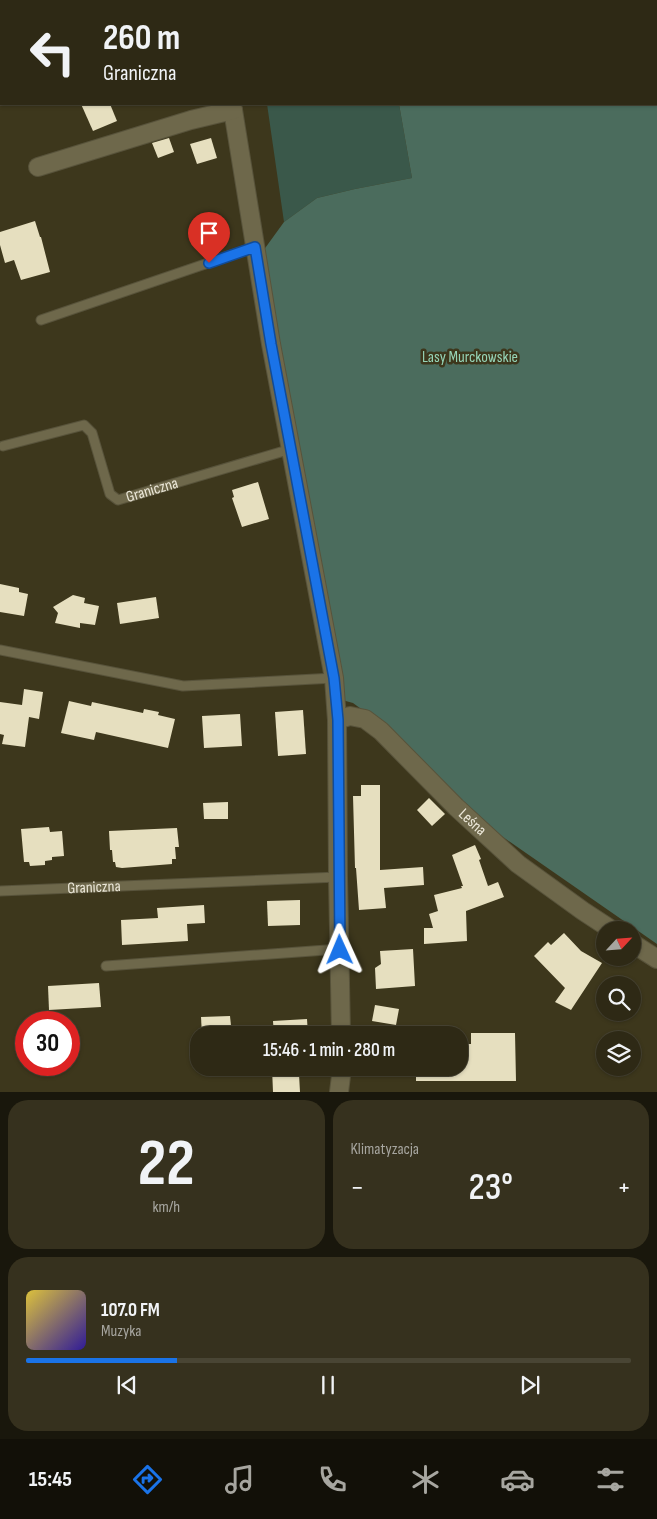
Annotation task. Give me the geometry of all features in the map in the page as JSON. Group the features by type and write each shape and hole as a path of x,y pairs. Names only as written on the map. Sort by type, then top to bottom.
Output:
{"street":[{"path":"38,167 232,107 271,344 334,678 338,720 341,1026"},
{"name":"Leśna","path":"338,720 350,716 365,719 381,731 456,807 518,864 598,921"},
{"path":"641,949 657,959"},
{"path":"339,1092 341,1076"}],"lane":[{"path":"41,320 255,247"},
{"name":"Graniczna","path":"3,446 84,425 92,433 110,494 118,500 291,449"},
{"path":"0,650 183,686 334,678"},
{"name":"Graniczna","path":"0,891 338,877"},
{"path":"106,966 340,950"}],"green space":[{"path":"267,105 399,105 412,178 317,198 284,222"},
{"name":"Lasy Murckowskie","path":"399,105 657,105 657,944 641,933 641,921 624,921 468,811 383,725 353,703 342,700 263,251 284,222 317,198 412,178"}],"building":[{"path":"81,105 110,105 117,121 93,131"},
{"path":"169,138 174,152 158,158 152,143"},
{"path":"211,138 217,158 197,164 190,144"},
{"path":"35,221 50,272 21,280 14,260 5,263 0,245 0,232"},
{"path":"258,482 269,519 242,527 232,498 234,497 232,490"},
{"path":"0,584 19,588 19,592 28,594 24,616 0,612"},
{"path":"73,595 85,598 84,603 99,606 95,625 80,623 80,628 55,623 58,613 53,607"},
{"path":"156,597 159,618 120,624 117,603"},
{"path":"24,689 43,692 39,719 29,717 25,747 2,744 4,735 0,734 0,702 22,705"},
{"path":"69,701 91,706 92,702 143,713 144,709 159,712 158,715 175,719 168,748 96,732 94,740 61,733"},
{"path":"303,710 306,754 278,756 275,712"},
{"path":"240,714 242,746 204,748 202,716"},
{"path":"361,785 380,785 380,870 423,867 424,885 384,888 386,908 359,910 355,868 353,796 361,796"},
{"path":"429,798 445,814 432,826 417,810"},
{"path":"228,802 228,819 204,819 203,803"},
{"path":"49,827 50,832 62,831 64,856 52,857 52,860 45,861 45,865 30,866 29,862 24,862 21,829"},
{"path":"177,828 179,847 175,847 176,859 172,859 172,864 122,868 116,867 115,862 113,862 109,831"},
{"path":"475,845 488,886 498,882 504,897 466,911 467,941 424,944 424,928 433,928 429,914 438,911 434,895 462,888 461,886 463,886 452,855"},
{"path":"300,900 300,925 268,926 267,901"},
{"path":"204,905 205,923 187,924 188,941 122,945 121,920 158,918 157,908"},
{"path":"564,933 581,951 596,960 596,966 600,966 571,1010 555,1002 565,988 534,956 548,942 551,945"},
{"path":"413,949 415,986 376,989 375,968 381,964 380,951"},
{"path":"99,983 101,1007 49,1010 48,986"},
{"path":"375,1005 399,1009 396,1025 372,1021"},
{"path":"230,1016 231,1026 202,1026 201,1017"},
{"path":"307,1019 307,1026 273,1026 273,1021"},
{"path":"471,1033 515,1033 516,1081 416,1081 416,1076 468,1076 468,1044 471,1044"},
{"path":"272,1076 299,1076 300,1092 273,1092"}],"route":[{"path":"209,263 255,247 271,344 334,678 338,720 340,950"}]}
